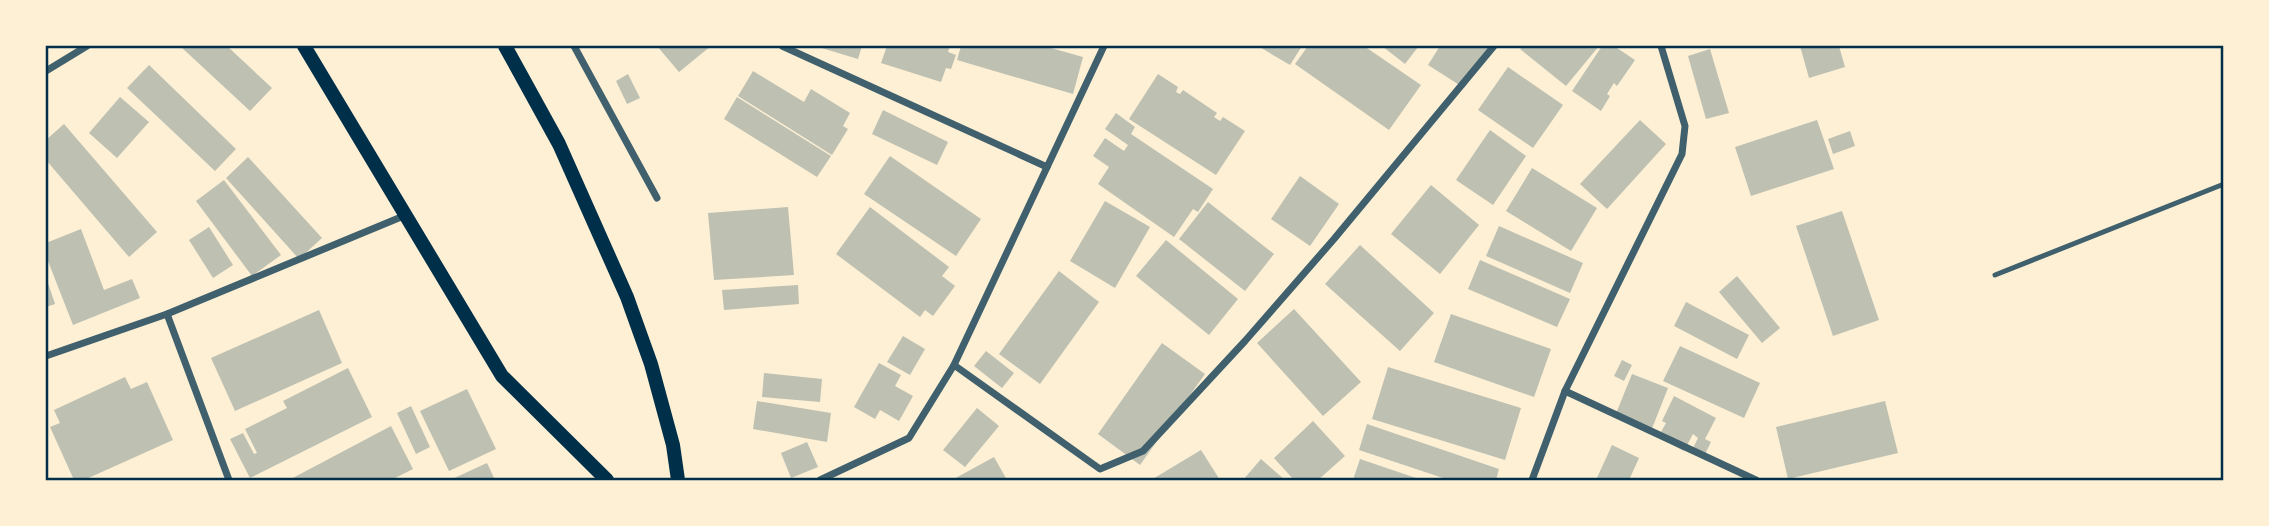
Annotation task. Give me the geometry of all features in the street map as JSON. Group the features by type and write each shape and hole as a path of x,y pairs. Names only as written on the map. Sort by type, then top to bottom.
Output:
{"main road":[{"path":"304,46 502,376 607,481"},
{"path":"505,46 559,144 627,297 651,364 673,445 678,481"}],"street":[{"path":"46,71 87,46"},
{"path":"574,46 657,198"},
{"path":"782,46 1047,167"},
{"path":"820,481 909,438 954,365 1104,46"},
{"path":"954,365 1100,469 1143,451 1307,270 1494,46"},
{"path":"1532,481 1565,391 1682,154 1685,126 1661,46"},
{"path":"46,356 167,314 406,214"},
{"path":"167,314 229,481"},
{"path":"1565,391 1756,480"}],"lane":[{"path":"1994,275 2224,184"}],"building":[{"path":"180,46 227,46 272,88 250,111"},
{"path":"657,46 711,46 679,72"},
{"path":"815,46 862,46 858,59"},
{"path":"887,46 950,46 948,52 956,55 951,69 946,68 941,82 881,63"},
{"path":"961,46 1044,46 1083,57 1073,94 957,60"},
{"path":"1258,46 1302,46 1290,65"},
{"path":"1308,46 1364,46 1421,85 1389,130 1295,64"},
{"path":"1382,46 1416,46 1418,47 1405,64"},
{"path":"1440,46 1491,46 1464,88 1428,65"},
{"path":"1524,46 1599,46 1566,86 1520,49"},
{"path":"1602,46 1614,46 1635,60 1617,86 1614,83 1601,111 1572,91"},
{"path":"1800,46 1839,46 1845,67 1809,78"},
{"path":"1710,49 1729,113 1706,119 1688,56"},
{"path":"149,65 236,149 215,171 127,88"},
{"path":"1508,67 1563,105 1533,148 1478,110"},
{"path":"753,71 804,102 811,89 850,113 843,126 848,129 832,155 738,96"},
{"path":"628,74 640,98 627,104 616,81"},
{"path":"1158,74 1178,87 1176,92 1180,94 1183,90 1217,113 1214,117 1220,121 1223,117 1245,131 1216,175 1129,119"},
{"path":"120,97 149,122 117,158 89,133"},
{"path":"737,97 831,156 817,177 724,119"},
{"path":"883,110 948,142 937,165 872,134"},
{"path":"1116,113 1135,127 1131,134 1213,189 1198,212 1193,209 1174,237 1098,184 1109,167 1093,156 1105,138 1124,151 1128,145 1105,129"},
{"path":"1640,120 1666,144 1607,209 1580,184"},
{"path":"1817,120 1834,169 1751,196 1735,147"},
{"path":"64,124 157,232 129,257 46,160 46,140"},
{"path":"1490,130 1526,156 1493,205 1456,180"},
{"path":"1850,131 1855,146 1833,154 1828,139"},
{"path":"890,156 981,219 956,256 864,194"},
{"path":"248,157 322,238 299,259 226,178"},
{"path":"1532,168 1597,208 1571,251 1506,211"},
{"path":"1300,176 1339,204 1310,246 1271,219"},
{"path":"224,180 281,255 252,276 196,201"},
{"path":"1431,185 1479,225 1440,274 1391,234"},
{"path":"1105,201 1150,227 1115,288 1070,261"},
{"path":"1208,202 1274,254 1245,291 1179,239"},
{"path":"788,207 794,275 714,280 708,213"},
{"path":"870,207 949,267 942,276 955,286 933,316 925,310 920,317 836,254"},
{"path":"1842,211 1879,320 1833,336 1796,226"},
{"path":"1499,226 1583,263 1570,293 1486,256"},
{"path":"209,227 233,265 213,278 189,240"},
{"path":"81,229 104,290 132,279 140,298 73,325 46,256 46,243"},
{"path":"1166,240 1238,299 1209,335 1136,276"},
{"path":"1360,245 1434,313 1400,351 1325,284"},
{"path":"1480,260 1570,299 1557,327 1468,289"},
{"path":"1059,271 1099,302 1040,384 999,354"},
{"path":"1737,276 1780,328 1762,343 1719,292"},
{"path":"46,277 55,304 46,307"},
{"path":"798,285 799,304 724,310 722,290"},
{"path":"1686,302 1749,335 1737,359 1674,326"},
{"path":"1294,309 1361,382 1323,416 1257,343"},
{"path":"319,310 342,363 235,411 211,358"},
{"path":"1451,314 1551,349 1534,397 1434,362"},
{"path":"903,336 925,349 910,375 887,362"},
{"path":"1162,343 1205,374 1140,465 1098,434"},
{"path":"1680,346 1760,383 1744,418 1663,381"},
{"path":"986,351 1014,373 1002,388 974,366"},
{"path":"1622,360 1632,365 1624,381 1614,376"},
{"path":"879,363 901,375 895,386 913,396 899,421 880,410 875,419 854,407"},
{"path":"1388,367 1521,408 1505,460 1372,419"},
{"path":"348,368 372,417 250,478 230,439 243,433 254,454 257,453 245,429 287,408 283,401"},
{"path":"764,373 822,379 820,402 762,397"},
{"path":"1632,374 1668,388 1651,431 1615,416"},
{"path":"125,377 131,389 147,382 173,440 84,480 74,480 50,427 60,423 54,410"},
{"path":"467,389 496,449 449,471 420,411"},
{"path":"1674,396 1716,418 1705,439 1711,442 1704,456 1692,450 1698,438 1693,434 1684,451 1665,441 1667,435 1661,432 1666,423 1662,421"},
{"path":"757,401 831,413 827,442 753,429"},
{"path":"1885,401 1898,453 1788,479 1776,427"},
{"path":"411,406 430,447 416,454 397,413"},
{"path":"977,408 999,426 965,467 943,450"},
{"path":"1313,421 1345,456 1318,480 1294,480 1274,458"},
{"path":"1367,424 1499,469 1496,480 1449,480 1359,450"},
{"path":"391,426 413,469 391,480 289,480"},
{"path":"807,442 818,467 791,478 781,453"},
{"path":"1612,445 1639,458 1629,480 1596,480"},
{"path":"1201,450 1220,480 1151,480"},
{"path":"994,457 1007,480 952,480"},
{"path":"1261,459 1285,480 1243,480"},
{"path":"1360,459 1422,480 1353,480"},
{"path":"487,463 495,480 450,480"}]}
